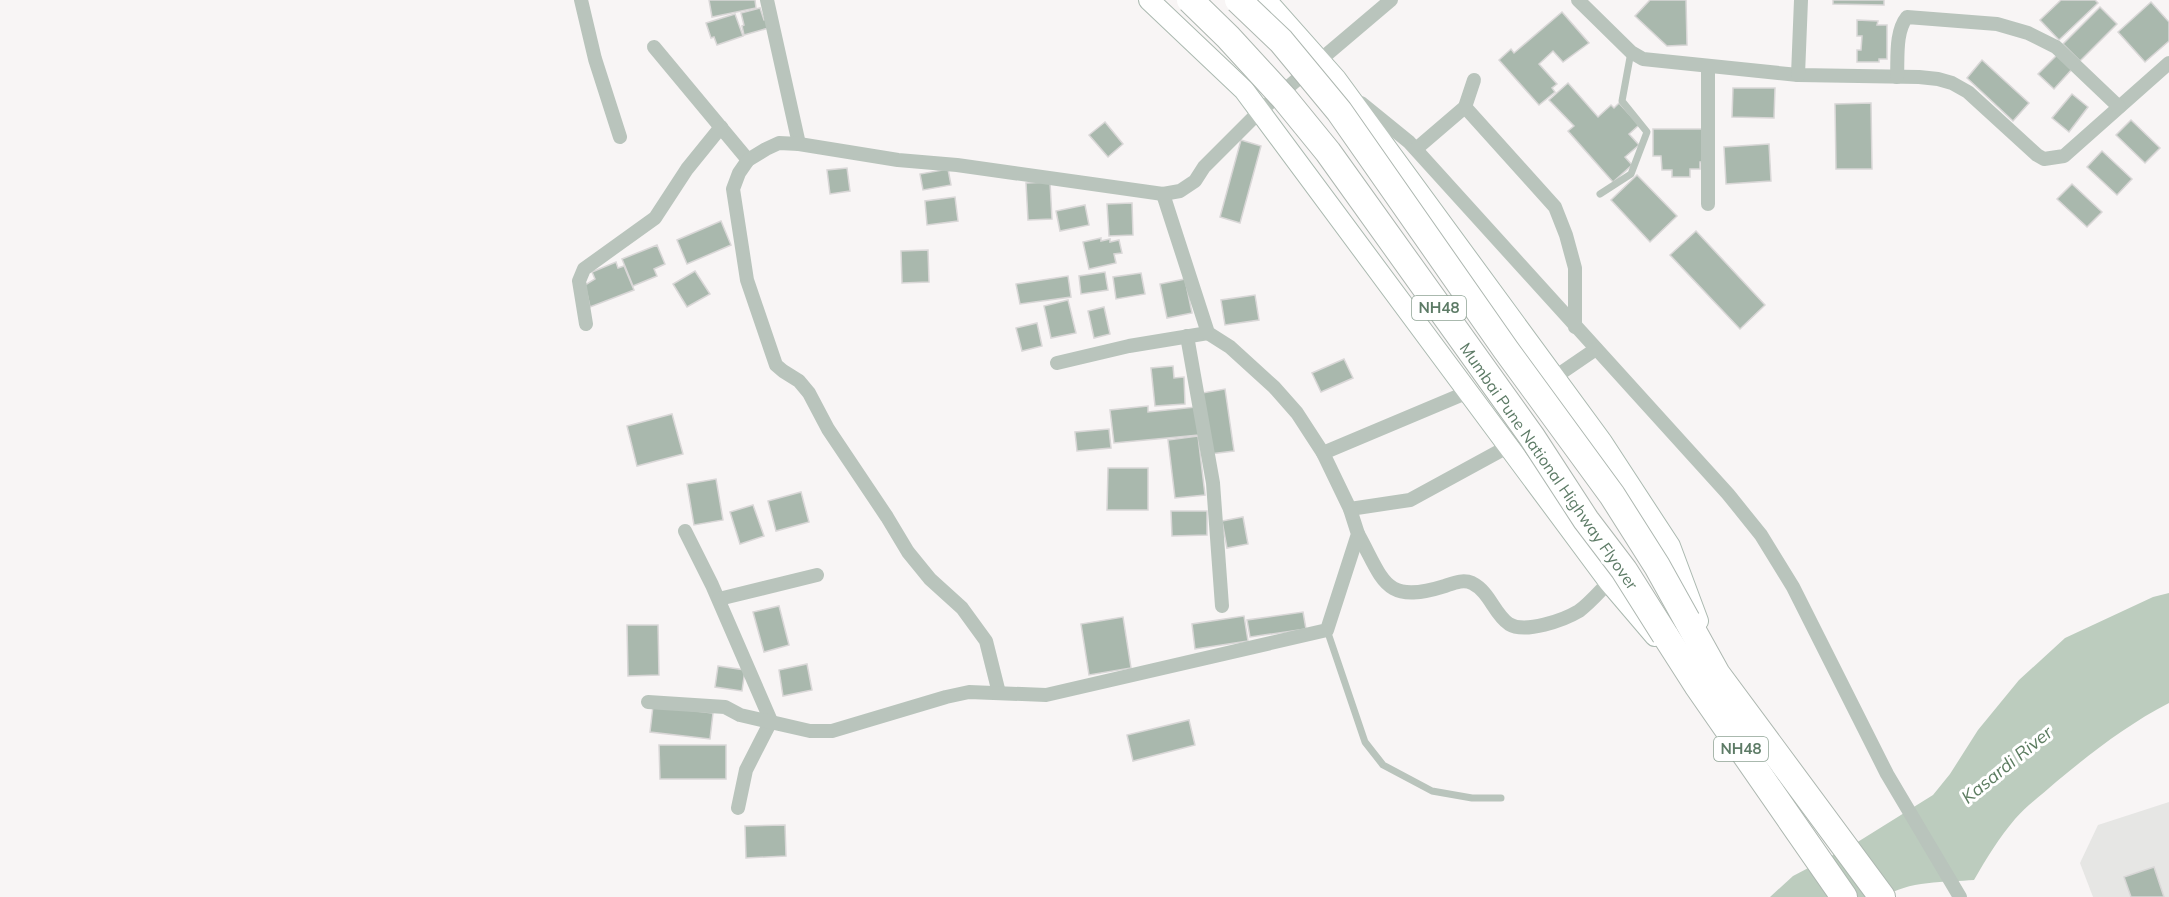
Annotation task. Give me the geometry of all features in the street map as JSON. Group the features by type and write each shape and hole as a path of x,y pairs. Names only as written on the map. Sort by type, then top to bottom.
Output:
{"highway":[{"name":"Mumbai Pune National Highway Flyover","path":"1190,0 1228,37 1284,98 1328,152 1532,437 1586,520 1624,570 1665,634 1707,680"},
{"name":"Mumbai Pune National Highway Flyover","path":"1238,0 1281,41 1339,111 1506,350 1612,495 1657,566 1687,620 1707,680"},
{"name":"NH48","path":"1707,680 1807,794 1882,897"},
{"name":"NH48","path":"1707,680 1784,813 1844,897"}],"main road":[{"path":"1149,0 1244,90 1609,582 1707,680"},
{"path":"1266,0 1344,90 1602,442 1670,546 1707,680"}],"street":[{"path":"581,0 595,59 621,137"},
{"path":"767,0 799,144"},
{"path":"999,693 986,641 962,608 930,579 908,552 834,438 809,393 799,381 776,365 747,280 733,189 739,173 748,160 779,143 1163,194 1180,191 1195,181 1204,167 1260,111 1391,0"},
{"path":"1578,0 1631,52 1643,59 1798,75 1919,77 1952,83 1968,92 2044,159 2064,156 2169,63"},
{"path":"1798,75 1801,0"},
{"path":"1897,77 1900,32 1907,17 1997,24 2028,33 2056,47 2119,108"},
{"path":"654,46 748,160"},
{"path":"1708,66 1708,204"},
{"path":"1416,150 1465,107 1474,80"},
{"path":"1344,90 1409,142 1728,494 1761,535 1793,587 1887,774 1960,897"},
{"path":"1465,107 1555,207 1575,268 1575,327"},
{"path":"586,324 579,281 584,269 655,218 687,169 721,127"},
{"path":"1163,194 1208,333 1230,347 1274,387 1297,412 1323,453 1350,509 1358,534 1385,582 1398,592 1421,594 1460,581 1471,583 1484,592 1507,623 1518,628 1551,623 1579,611 1609,582"},
{"path":"1057,363 1129,345 1208,333"},
{"path":"1187,336 1213,483 1222,606"},
{"path":"1554,377 1596,349"},
{"path":"1323,453 1468,392"},
{"path":"1350,509 1410,500 1509,446"},
{"path":"685,531 719,599 771,721"},
{"path":"648,702 725,707 740,716 810,731 832,731 946,697 969,693 1046,694 1327,630 1358,534"},
{"path":"719,599 817,575"},
{"path":"738,808 746,770 771,721"}],"lane":[{"path":"1599,194 1631,174 1647,132 1622,101 1631,52"},
{"path":"1327,630 1365,742 1383,765 1432,791 1472,798 1501,798"}],"shaded area":[{"path":"2169,802 2169,897 2093,897 2080,863 2098,825"}],"water":[{"name":"Kasardi River","path":"2169,593 2169,703 2110,740 2025,809 1998,841 1974,880 1915,885 1885,897 1770,897 1793,876 1856,843 1933,795 1950,774 1978,730 2019,680 2065,638 2153,597"}],"building":[{"path":"709,0 755,0 756,8 712,17"},
{"path":"1650,0 1686,0 1687,45 1667,46 1635,16"},
{"path":"1833,0 1884,0 1884,5 1833,4"},
{"path":"2061,0 2095,0 2098,3 2059,40 2040,20"},
{"path":"2151,2 2169,22 2169,41 2145,62 2118,32"},
{"path":"2100,7 2117,24 2080,61 2063,44"},
{"path":"760,8 764,20 769,19 772,27 744,35 741,13"},
{"path":"1562,12 1589,43 1563,62 1553,51 1539,64 1557,84 1552,88 1555,92 1539,105 1499,60 1511,49 1514,53"},
{"path":"735,14 743,36 717,45 714,37 711,38 706,23"},
{"path":"1857,20 1878,21 1877,25 1887,25 1887,59 1879,59 1879,62 1857,62 1857,50 1861,50 1862,36 1857,36"},
{"path":"2058,54 2073,68 2054,89 2038,74"},
{"path":"1982,60 2029,103 2013,121 1967,78"},
{"path":"1568,83 1598,117 1611,105 1614,108 1619,103 1639,125 1629,134 1639,145 1625,157 1632,165 1613,182 1568,131 1574,126 1549,100"},
{"path":"1733,88 1775,88 1774,118 1732,117"},
{"path":"2072,94 2088,107 2069,132 2052,118"},
{"path":"1871,103 1872,169 1836,169 1835,104"},
{"path":"2131,120 2160,148 2145,163 2116,135"},
{"path":"1105,122 1123,144 1108,157 1089,135"},
{"path":"1653,129 1703,129 1703,162 1700,162 1700,169 1690,169 1690,177 1672,177 1672,170 1662,170 1661,156 1653,156"},
{"path":"1241,140 1261,146 1240,223 1220,217"},
{"path":"1769,144 1771,181 1726,184 1724,147"},
{"path":"2102,151 2132,179 2117,195 2087,167"},
{"path":"847,168 850,191 830,194 827,170"},
{"path":"948,169 951,185 923,190 920,174"},
{"path":"1637,175 1677,216 1650,242 1611,200"},
{"path":"1050,182 1052,219 1028,220 1026,183"},
{"path":"2072,184 2102,212 2087,227 2057,199"},
{"path":"955,197 958,221 927,225 925,201"},
{"path":"1132,203 1133,235 1109,236 1107,204"},
{"path":"1085,205 1089,225 1060,231 1056,211"},
{"path":"721,221 731,245 687,264 677,240"},
{"path":"1696,231 1765,305 1740,329 1670,255"},
{"path":"1101,238 1101,241 1110,239 1110,242 1119,240 1122,253 1114,254 1116,263 1089,269 1083,242"},
{"path":"657,245 665,264 654,269 657,276 633,286 622,259"},
{"path":"928,250 929,282 902,283 901,251"},
{"path":"616,262 618,268 624,266 634,290 590,307 585,285 595,279 592,272"},
{"path":"695,271 710,294 687,307 673,284"},
{"path":"1105,272 1108,290 1081,294 1079,276"},
{"path":"1141,273 1145,294 1116,299 1113,277"},
{"path":"1068,276 1071,297 1020,304 1016,284"},
{"path":"1185,279 1192,313 1167,318 1160,284"},
{"path":"1255,295 1259,320 1225,325 1221,300"},
{"path":"1068,300 1076,333 1051,338 1044,306"},
{"path":"1104,307 1110,334 1094,338 1088,311"},
{"path":"1037,323 1042,346 1022,351 1016,328"},
{"path":"1344,359 1353,378 1321,392 1312,373"},
{"path":"1173,366 1174,378 1184,377 1185,404 1155,406 1151,368"},
{"path":"1225,389 1234,451 1210,454 1202,393"},
{"path":"1148,406 1148,412 1196,407 1199,435 1114,443 1110,410"},
{"path":"672,414 683,454 637,466 627,426"},
{"path":"1109,429 1111,448 1077,451 1075,432"},
{"path":"1198,436 1205,495 1175,498 1168,440"},
{"path":"1108,468 1148,468 1148,510 1107,510"},
{"path":"716,479 723,520 694,525 687,484"},
{"path":"801,492 809,522 776,531 768,501"},
{"path":"753,505 764,536 740,544 730,512"},
{"path":"1171,511 1207,511 1207,535 1172,536"},
{"path":"1243,517 1248,544 1227,548 1222,521"},
{"path":"779,606 789,645 764,652 753,612"},
{"path":"1303,612 1306,629 1250,637 1247,620"},
{"path":"1244,616 1248,641 1195,649 1192,624"},
{"path":"1123,617 1131,668 1089,675 1081,624"},
{"path":"627,625 658,625 659,675 628,676"},
{"path":"807,664 812,690 783,696 779,670"},
{"path":"718,666 745,670 742,691 715,687"},
{"path":"653,706 713,713 710,739 650,732"},
{"path":"1189,720 1195,745 1133,761 1127,735"},
{"path":"659,745 726,745 726,779 660,779"},
{"path":"785,825 786,856 746,858 745,826"},
{"path":"2154,867 2164,897 2131,897 2124,877"}]}
